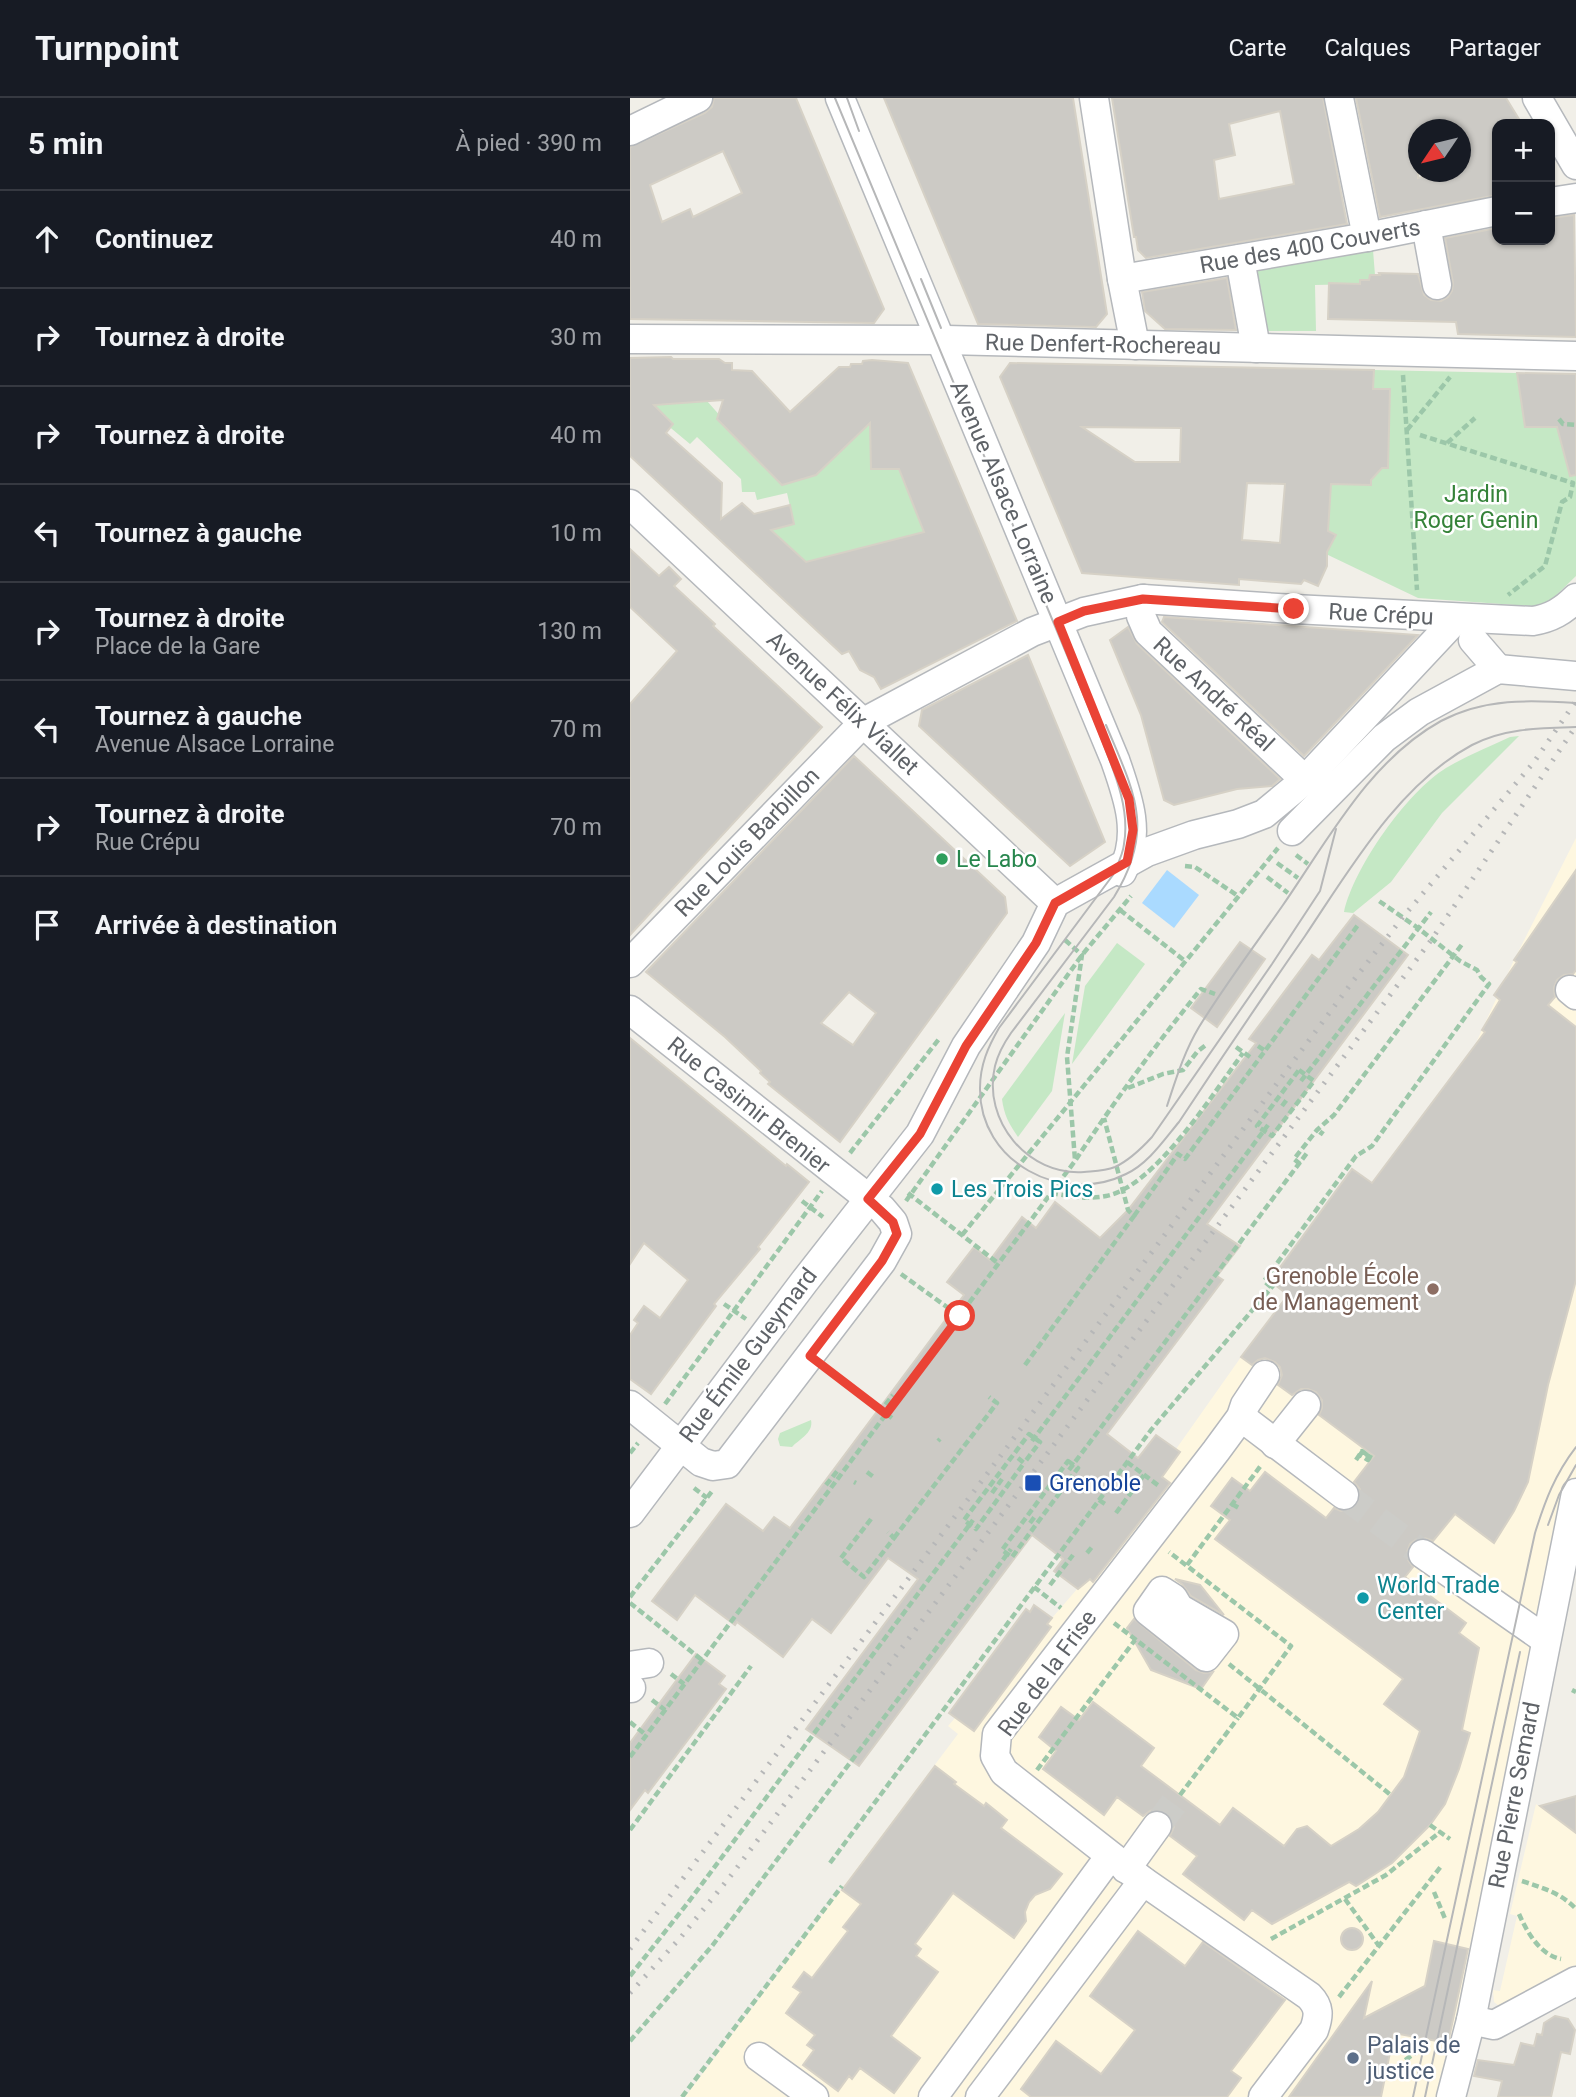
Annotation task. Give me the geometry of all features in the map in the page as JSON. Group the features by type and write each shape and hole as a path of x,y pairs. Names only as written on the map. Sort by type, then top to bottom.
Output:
{"street":[{"path":"630,131 698,98"},
{"name":"Avenue Alsace Lorraine","path":"840,98 1129,799 1133,830 1122,897"},
{"path":"1094,98 1135,345"},
{"path":"1339,98 1367,237"},
{"path":"1537,98 1576,165"},
{"path":"1555,201 1576,198"},
{"name":"Rue des 400 Couverts","path":"1122,279 1367,237 1492,212"},
{"path":"1426,225 1437,285"},
{"path":"1240,259 1256,348"},
{"name":"Rue Denfert-Rochereau","path":"630,338 940,340 1576,356"},
{"name":"Avenue Félix Viallet","path":"630,504 1055,903"},
{"name":"Rue Crépu","path":"1058,622 1084,611 1143,599 1465,629 1549,618 1565,610 1576,598"},
{"name":"Rue André Réal","path":"1143,599 1141,616 1148,632 1305,780"},
{"name":"Rue Louis Barbillon","path":"630,962 864,722 1032,632 1058,622"},
{"path":"1055,903 1127,862 1172,843 1264,814 1305,780 1465,629 1498,669"},
{"path":"1287,836 1384,738 1419,712 1498,669 1576,676"},
{"name":"Rue Émile Gueymard","path":"630,1513 920,1134 966,1046 1036,943 1055,903"},
{"name":"Rue Casimir Brenier","path":"630,1010 868,1199 893,1222 897,1234 882,1261 810,1356"},
{"path":"630,1405 701,1462 713,1466 727,1464 810,1356"},
{"name":"Rue de la Frise","path":"1265,1375 1245,1405 1241,1417 997,1734 995,1756 1004,1772 1126,1868 1309,1996 1316,2004 1318,2017 1314,2030"},
{"path":"1271,1450 1306,1405"},
{"path":"1241,1417 1271,1450 1344,1495"},
{"name":"Rue Pierre Semard","path":"1451,2097 1471,2020 1576,1493"},
{"path":"1423,1554 1546,1640"},
{"path":"933,2097 1024,2005 1157,1826"},
{"path":"985,2095 1024,2005 1126,1868"},
{"path":"1471,2020 1494,2025 1572,1979"},
{"path":"1263,2097 1314,2030"},
{"path":"758,2057 814,2097"}],"path":[{"path":"1403,368 1418,598"},
{"path":"1406,430 1456,369"},
{"path":"1447,443 1475,418"},
{"path":"1559,419 1563,424 1576,425"},
{"path":"1420,435 1573,483 1570,497 1562,502 1545,566 1504,598"},
{"path":"1570,497 1576,503"},
{"path":"1417,590 1430,591"},
{"path":"962,1235 1287,836"},
{"path":"1302,860 1308,864"},
{"path":"1277,863 1298,878"},
{"path":"1182,866 1195,867 1238,896"},
{"path":"1267,877 1287,893"},
{"path":"999,1264 910,1195 1122,897 1185,961"},
{"path":"1271,1287 1264,1281 1356,1156 1372,1146 1489,984 1477,970 1453,956 1379,901"},
{"path":"1301,1081 1431,912"},
{"path":"1025,1364 1178,1154 1185,1159 1358,925"},
{"path":"1059,935 1082,955"},
{"path":"1300,1164 1294,1160 1317,1130 1334,1115 1463,943"},
{"path":"1075,1161 1067,1057 1082,955"},
{"path":"630,1757 886,1414 911,1375 999,1264 1200,989 1215,994"},
{"path":"1126,1088 1163,1074 1183,1070 1207,1044"},
{"path":"1258,1046 1265,1050"},
{"path":"1236,1047 1250,1058"},
{"path":"1051,1193 1082,1198 1107,1196 1122,1191 1154,1168 1243,1053"},
{"path":"1298,1070 1314,1081 1272,1136 1266,1128 1257,1126 1298,1070"},
{"path":"1282,1106 1288,1098"},
{"path":"1186,1117 1189,1125"},
{"path":"1104,1118 1122,1191 1128,1210 1134,1216"},
{"path":"1033,1439 1266,1128"},
{"path":"1071,1467 1307,1153"},
{"name":"Rue Émile Gueymard","path":"630,1453 834,1173"},
{"path":"830,1863 1151,1430 1277,1281"},
{"path":"810,1356 892,1418"},
{"path":"879,1413 893,1395"},
{"path":"871,1519 841,1558 864,1577 997,1403 989,1397"},
{"path":"1029,1434 1040,1442 976,1529 971,1522 964,1520 1017,1457 1029,1434"},
{"path":"1187,1565 1271,1450"},
{"path":"1356,1460 1362,1451 1370,1457 1368,1460 1360,1455 1362,1452 1372,1458"},
{"path":"1017,1457 1022,1465"},
{"path":"1071,1467 1068,1461 1055,1488 1012,1557 1009,1552 1002,1550 1055,1488 1078,1468 1071,1467"},
{"path":"1127,1462 1165,1490"},
{"path":"826,1485 839,1469"},
{"path":"867,1472 875,1478"},
{"path":"1116,1513 1144,1475"},
{"path":"992,1493 1002,1479"},
{"path":"686,1482 707,1498"},
{"path":"1099,1500 1105,1504"},
{"path":"1232,1504 1238,1508"},
{"path":"1030,1522 1036,1515"},
{"path":"630,1976 690,1900 971,1522"},
{"path":"888,1532 894,1538"},
{"path":"1087,1553 1091,1547"},
{"path":"630,2042 712,1946 1009,1552"},
{"path":"1050,1585 1073,1555"},
{"path":"1034,1587 1061,1608"},
{"path":"630,1603 702,1660"},
{"path":"1036,1770 1135,1639"},
{"path":"1212,1650 1392,1796"},
{"path":"630,1830 751,1666"},
{"path":"1181,1796 1238,1718"},
{"path":"630,1722 646,1735"},
{"path":"1430,1825 1450,1839"},
{"path":"1267,1941 1386,1875 1440,1832"},
{"path":"1314,2030 1442,1865"},
{"path":"1518,1880 1551,1890 1566,1898 1576,1909"},
{"path":"681,2097 842,1885"},
{"path":"1434,1892 1446,1920"},
{"path":"1345,1899 1379,1946"},
{"path":"1513,1903 1527,1930 1542,1950 1557,1959 1572,1979"},
{"path":"1401,2080 1404,2061 1419,2050"}],"shaded area":[{"path":"1576,838 1576,1554 1459,2097 685,2097 958,1734 948,1726 955,1718 949,1713 1026,1609 1030,1612 1034,1605 1052,1618 1078,1588 1241,1357 1475,1045 1514,960"},
{"path":"1536,1804 1576,1833 1576,1965 1503,2009 1494,2002 1493,1990 1500,1991 1517,1916 1510,1914"}],"green space":[{"path":"1373,250 1375,275 1370,276 1369,280 1360,280 1360,284 1315,285 1316,331 1260,331 1249,272"},
{"name":"Jardin Roger Genin","path":"1374,370 1517,373 1525,426 1557,427 1568,469 1576,467 1576,576 1544,607 1418,598 1326,554 1336,536 1328,531 1331,484 1370,485 1371,475 1376,475 1378,468 1388,468 1390,390 1373,389"},
{"path":"630,394 694,402 707,401 775,478 787,479 811,476 823,469 838,454 836,399 869,400 871,469 899,469 924,532 806,562 771,530 794,524 787,493 757,500 755,492 742,492 741,479 697,437 690,444"},
{"path":"1519,736 1442,813 1391,882 1353,913 1344,912 1370,853 1415,794 1446,768 1510,737"},
{"path":"1117,943 1145,964 1072,1064 1085,986"},
{"path":"1065,1013 1052,1091 1018,1137 1007,1119 1002,1099"},
{"path":"811,1420 808,1432 792,1447 780,1446 780,1433"}],"water":[{"path":"1167,870 1199,895 1174,928 1142,903"}],"building":[{"path":"714,98 796,98 884,309 874,323 630,319 630,147 705,113 712,107","holes":["723,151 742,193 693,217 690,209 662,222 650,185"]},
{"path":"884,98 1073,98 1107,314 1096,327 978,324"},
{"path":"1112,98 1323,98 1347,224 1146,258 1138,250","holes":["1280,111 1294,184 1219,199 1214,160 1235,155 1229,124"]},
{"path":"1356,98 1506,98 1519,119 1492,119 1492,196 1380,217"},
{"path":"1574,215 1576,337 1458,334 1456,322 1328,319 1329,283 1360,284 1360,280 1369,280 1370,275 1380,275 1379,273 1418,274 1424,295 1431,300 1441,301 1452,291 1453,283 1445,238 1492,229 1492,245 1555,245 1555,217"},
{"path":"1227,278 1236,330 1165,329 1145,311 1142,292"},
{"path":"630,358 719,359 732,363 732,370 752,371 790,412 839,367 850,367 851,364 872,360 908,363 1017,621 881,689 874,677 860,670 849,651 842,654 630,456","holes":["723,400 717,419 782,485 816,475 870,423 871,469 899,469 924,532 806,562 771,530 794,524 790,505 754,514 742,503 721,519 722,483 666,433 673,424 654,405"]},
{"path":"1010,363 1374,370 1373,389 1390,389 1388,468 1382,468 1371,480 1371,485 1331,484 1328,531 1336,535 1327,552 1327,566 1318,586 1304,580 1301,584 1239,579 1239,585 1082,573 1000,377","holes":["1082,427 1181,428 1180,462 1135,462","1247,483 1285,484 1280,543 1242,540"]},
{"path":"1517,373 1576,374 1576,475 1570,476 1557,427 1525,427"},
{"path":"630,549 659,576 669,567 681,579 674,586 822,727 630,935 630,704 677,651 630,607"},
{"path":"1164,617 1418,635 1304,756 1162,622"},
{"path":"1128,627 1137,644 1280,779 1272,786 1237,789 1174,805 1164,800 1141,715 1110,640"},
{"path":"1028,655 1105,842 1070,866 919,726 922,710"},
{"path":"854,756 1005,897 1007,913 840,1142 768,1084 770,1082 761,1071 725,1037 646,972","holes":["849,992 876,1013 853,1045 821,1023"]},
{"path":"1576,870 1576,970 1573,974 1564,975 1557,980 1555,997 1548,1005 1576,1027 1576,1280 1548,1385 1528,1482 1494,1543 1455,1514 1433,1541 1417,1539 1410,1544 1407,1552 1413,1567 1405,1577 1466,1623 1459,1633 1479,1648 1462,1730 1470,1733 1459,1769 1445,1804 1430,1825 1392,1863 1356,1886 1349,1882 1272,1924 1252,1910 1244,1920 1183,1874 1197,1856 1170,1836 1174,1827 1167,1813 1158,1809 1143,1816 1117,1797 1104,1815 1043,1769 1056,1751 1039,1737 1061,1707 1079,1720 1093,1702 1154,1748 1141,1766 1220,1825 1233,1808 1284,1846 1297,1829 1307,1826 1331,1846 1359,1829 1378,1812 1404,1777 1420,1731 1384,1704 1403,1679 1215,1539 1230,1520 1211,1506 1232,1478 1250,1491 1265,1472 1326,1518 1334,1508 1341,1511 1350,1510 1358,1504 1360,1489 1354,1482 1374,1456 1319,1415 1322,1400 1316,1392 1301,1389 1292,1395 1278,1385 1282,1375 1275,1362 1265,1358 1252,1365 1241,1357 1288,1295 1270,1281 1352,1169 1372,1183 1485,1032 1482,1030 1500,1000 1494,995 1517,962 1514,960"},
{"path":"1354,915 1408,955 1207,1224 1240,1246 1217,1276 1223,1280 1107,1434 1138,1458 1156,1435 1180,1452 1162,1477 1170,1483 1093,1582 1090,1579 1078,1589 1054,1571 1063,1559 1032,1535 859,1766 806,1729 918,1579 888,1558 831,1633 812,1619 783,1657 737,1622 735,1625 695,1595 677,1620 652,1601 726,1504 763,1531 774,1517 790,1528 964,1295 947,1282 974,1247 990,1260 1022,1217 1036,1228 1055,1202 1100,1238 1128,1210 1256,1043 1249,1039 1312,955 1319,960"},
{"path":"1240,942 1265,959 1217,1027 1191,1008"},
{"path":"630,1038 809,1182 758,1247 760,1249 714,1304 716,1306 651,1394 630,1379 630,1335 638,1323 634,1320 644,1306 660,1318 688,1280 644,1243 630,1264"},
{"path":"1175,1579 1200,1585 1224,1615 1191,1596"},
{"path":"1034,1605 1052,1618 1047,1624 1051,1627 974,1731 949,1713 1026,1609 1030,1612"},
{"path":"1134,1619 1196,1670 1213,1672 1201,1689 1151,1670 1127,1628"},
{"path":"696,1654 725,1676 719,1684 726,1689 648,1793 645,1790 630,1810 630,1743"},
{"path":"935,1766 956,1782 954,1784 984,1806 986,1803 1007,1820 1001,1828 1062,1874 1050,1889 1035,1895 1029,1902 1025,1912 1026,1921 1014,1938 953,1893 915,1944 921,1949 916,1956 938,1972 891,2036 920,2058 894,2093 860,2068 852,2079 849,2076 838,2091 803,2065 814,2050 807,2045 815,2035 786,2013 801,1992 793,1987 804,1972 812,1978 848,1931 843,1927 861,1904 842,1890"},
{"path":"1576,1796 1576,1833 1540,1806"},
{"path":"1352,1928 1360,1931 1363,1939 1360,1947 1352,1950 1344,1947 1341,1939 1344,1931"},
{"path":"1138,1931 1185,1966 1203,1942 1285,2000 1231,2071 1241,2078 1227,2097 1031,2097 1021,2089 1056,2041 1101,2074 1135,2030 1090,1996"},
{"path":"1434,1941 1468,1949 1448,2043 1394,2033 1381,2097 1289,2097 1372,1981 1364,2018 1425,1986"},
{"path":"1555,2016 1568,2019 1575,2030 1570,2054 1561,2052 1551,2097 1498,2097 1502,2081 1474,2076 1478,2060 1514,2065 1521,2043 1534,2046 1537,2034 1542,2035 1544,2023"}],"tunnel":[{"path":"1344,1495 1423,1554"},
{"path":"1157,1826 1180,1795"}],"tram line":[{"path":"835,98 1097,727 1118,784 1125,814 1123,848 1113,875 999,1028 985,1057 980,1088 983,1114 993,1137 1009,1156 1029,1171 1051,1180 1076,1184 1101,1183 1134,1170 1155,1151 1179,1122 1358,856 1421,782 1446,762 1484,739 1523,730 1576,727"},
{"path":"847,98 859,131"},
{"path":"921,279 941,328"},
{"path":"1167,1106 1189,1046 1209,1011 1352,803 1393,757 1416,737 1441,721 1474,708 1524,701 1576,703"},
{"path":"1106,725 1132,791 1136,811 1134,851 1127,873 1114,897 1011,1033 995,1066 993,1087 1003,1125 1028,1155 1045,1165 1064,1171 1084,1172 1115,1167 1130,1158 1152,1137 1320,891 1336,829"},
{"path":"1413,2097 1535,1533 1551,1488 1576,1447"},
{"path":"1548,1525 1559,1495 1576,1465"},
{"path":"1425,2097 1520,1652"}],"railway":[{"path":"630,1949 1353,981 1403,917 1534,762 1576,701"},
{"path":"630,1993 681,1937 733,1873 1432,939 1576,726"}],"place":[{"name":"Le Labo","path":"942,859"},
{"name":"Les Trois Pics","path":"937,1189"},
{"name":"Grenoble École de Management","path":"1433,1289"},
{"name":"Grenoble","path":"1033,1483"},
{"name":"World Trade Center","path":"1363,1598"},
{"name":"Palais de justice","path":"1353,2058"}],"route":[{"path":"960,1316 886,1414 810,1356 882,1261 897,1234 893,1222 882,1209 868,1199 920,1134 966,1046 1036,943 1055,903 1127,862 1133,830 1129,799 1058,622 1084,611 1143,599 1294,609"}]}
